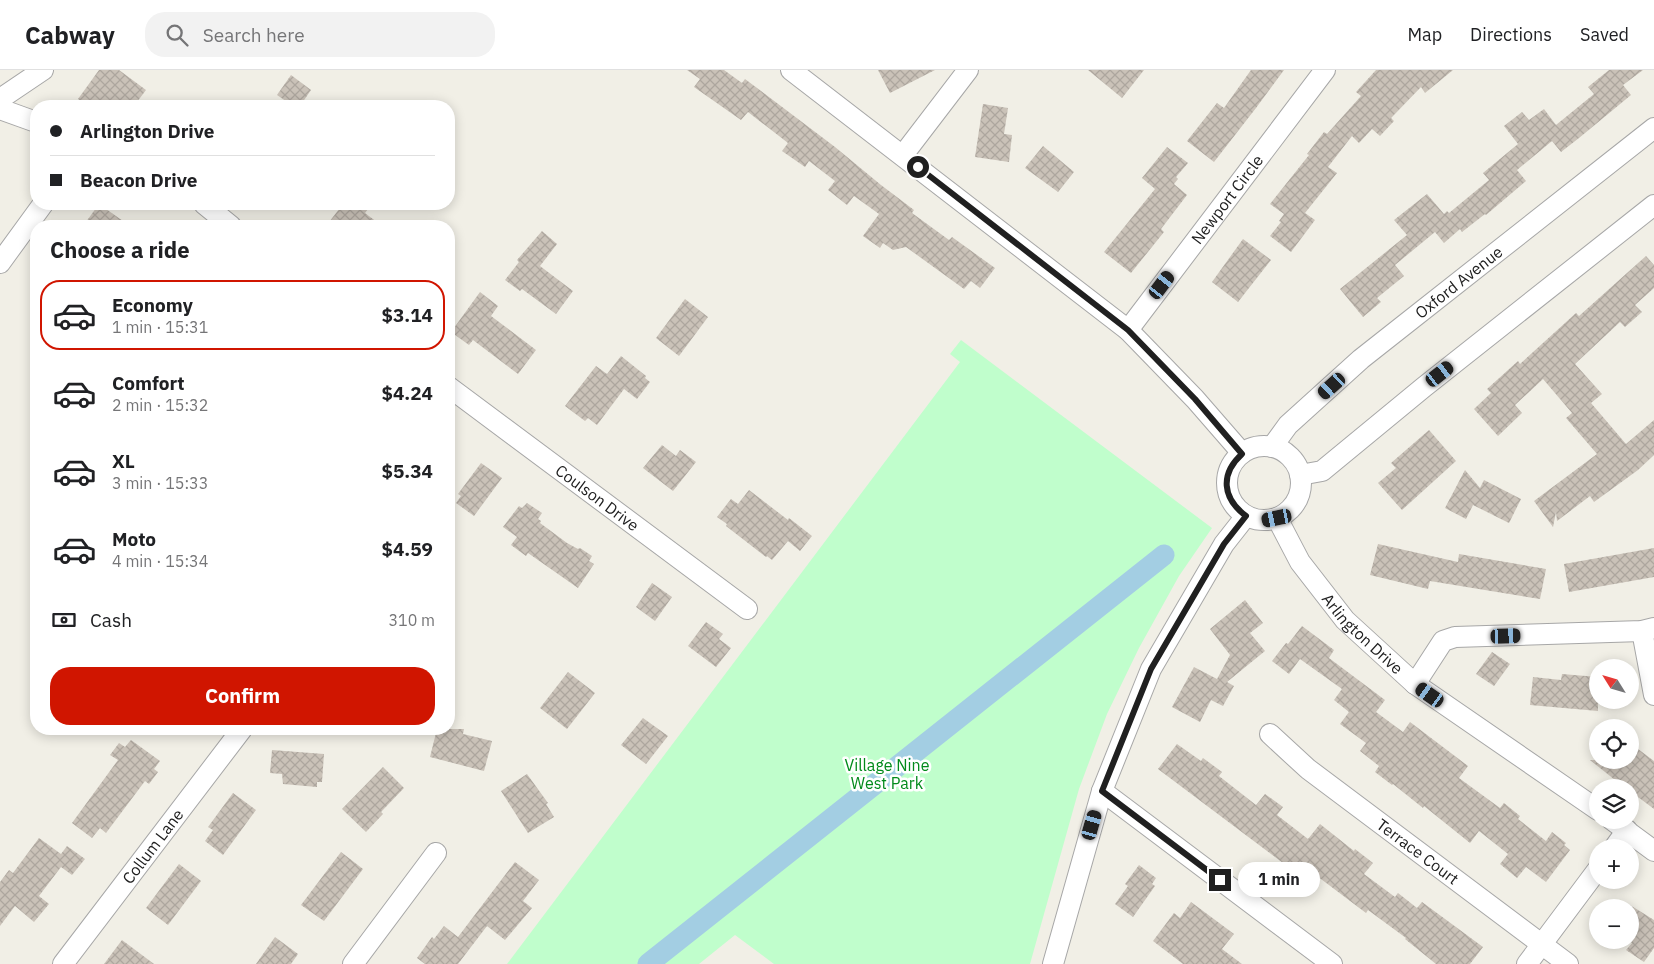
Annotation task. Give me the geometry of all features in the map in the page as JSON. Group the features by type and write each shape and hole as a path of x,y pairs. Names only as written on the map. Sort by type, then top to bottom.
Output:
{"street":[{"path":"0,99 43,70"},
{"path":"791,70 1128,330 1195,399 1242,454"},
{"path":"903,155 968,70"},
{"name":"Newport Circle","path":"1128,330 1325,70"},
{"path":"0,109 30,120"},
{"name":"Oxford Avenue","path":"1272,447 1288,425 1361,359 1654,128"},
{"path":"1300,475 1322,471 1432,380 1654,204"},
{"path":"211,210 224,220"},
{"path":"0,263 30,222"},
{"name":"Coulson Drive","path":"455,391 747,608"},
{"path":"1256,447 1272,447 1282,450 1297,466 1301,486 1299,496 1294,506 1286,513 1277,518 1256,520 1237,510 1231,501 1227,481 1229,470 1234,461 1242,454 1256,447"},
{"path":"1053,964 1102,791 1151,669 1224,544 1246,516"},
{"name":"Arlington Drive","path":"1277,518 1300,562 1346,620 1415,684 1589,804"},
{"path":"1415,684 1443,641 1455,637 1648,630 1654,695"},
{"name":"Terrace Court","path":"1270,734 1308,769 1568,964"},
{"name":"Collum Lane","path":"63,964 237,735"},
{"path":"1102,791 1332,964"},
{"path":"1624,829 1654,851"},
{"path":"353,964 436,854"},
{"path":"1527,964 1589,881"}],"green space":[{"name":"Village Nine West Park","path":"961,340 1212,528 1179,576 1139,648 1107,714 1079,789 1030,964 774,964 735,935 699,964 507,964 960,362 950,354"}],"building":[{"path":"99,70 119,70 146,90 138,100 78,99"},
{"path":"687,70 724,70 742,83 745,79 914,210 912,213 949,240 952,237 995,268 980,288 971,281 964,289 906,247 893,250 883,243 880,248 863,236 879,214 854,196 847,205 828,190 835,181 809,161 805,167 782,151 788,143 748,112 741,120 694,87 700,79"},
{"path":"878,70 935,70 890,93"},
{"path":"1088,70 1144,70 1122,98"},
{"path":"1251,70 1284,70 1214,162 1187,141 1217,103 1224,108"},
{"path":"1376,70 1453,70 1425,93 1421,87 1391,118 1394,121 1380,136 1372,129 1359,143 1352,136 1328,167 1337,173 1305,213 1315,220 1291,252 1270,236 1281,222 1279,221 1284,214 1270,204 1309,155 1307,154 1324,132 1327,134 1361,96 1356,92"},
{"path":"1609,70 1643,70 1623,85 1631,95 1579,138 1561,152 1552,141 1517,170 1526,181 1486,215 1462,232 1460,229 1444,243 1435,232 1395,265 1404,276 1377,298 1381,302 1363,317 1340,289 1407,235 1394,220 1427,194 1444,214 1447,211 1449,213 1489,180 1483,173 1518,144 1504,126 1522,112 1529,120 1544,109 1556,125 1594,94 1588,87"},
{"path":"291,75 311,90 304,100 284,100 277,95"},
{"path":"983,104 1008,108 1004,134 1012,135 1009,162 975,157"},
{"path":"1043,146 1074,172 1058,192 1025,168"},
{"path":"1167,147 1188,163 1176,177 1178,179 1174,184 1187,195 1161,229 1164,232 1131,273 1104,252 1155,189 1142,178"},
{"path":"95,210 107,210 122,220 87,220"},
{"path":"338,210 367,210 365,213 374,220 331,220"},
{"path":"542,231 557,244 540,266 573,291 556,314 522,289 520,291 505,280 519,262 517,260"},
{"path":"1243,239 1271,260 1238,302 1212,282"},
{"path":"1646,256 1654,265 1654,288 1635,305 1642,312 1625,327 1620,322 1575,364 1602,394 1591,403 1626,444 1654,420 1654,455 1638,470 1594,502 1590,496 1557,521 1556,512 1553,527 1534,501 1597,454 1566,418 1572,413 1543,379 1515,405 1522,413 1498,436 1474,409 1491,393 1487,389 1518,361 1520,364 1576,313 1579,316"},
{"path":"480,292 498,306 491,316 536,350 518,374 473,340 469,345 455,335 455,326"},
{"path":"685,299 708,317 679,356 656,338"},
{"path":"621,356 646,376 645,378 650,382 637,399 624,389 597,425 588,418 585,421 565,406 596,366 607,374"},
{"path":"1429,430 1456,461 1402,510 1378,483 1396,468 1391,463"},
{"path":"662,445 676,456 680,450 696,462 673,491 643,468"},
{"path":"481,463 502,478 474,516 456,503 461,496 458,494"},
{"path":"1465,470 1480,488 1484,480 1521,499 1509,523 1473,505 1466,519 1445,508"},
{"path":"749,490 812,536 800,551 788,541 772,560 726,526 727,524 717,517 731,499 738,504"},
{"path":"527,503 542,513 538,519 541,521 540,523 567,543 578,549 580,548 592,556 589,561 594,564 578,588 528,553 526,556 511,545 517,537 503,527 519,506 522,508"},
{"path":"1378,544 1458,562 1459,554 1546,569 1540,599 1430,581 1428,589 1370,575"},
{"path":"1654,548 1654,577 1569,592 1564,564"},
{"path":"652,583 672,597 655,621 636,607"},
{"path":"1245,600 1263,623 1250,633 1265,651 1227,682 1234,686 1223,706 1211,700 1200,722 1172,707 1194,667 1217,679 1230,655 1210,629"},
{"path":"706,622 723,634 719,639 731,648 716,667 688,646"},
{"path":"1302,626 1334,650 1329,658 1385,700 1376,712 1403,732 1410,722 1468,766 1459,778 1500,808 1504,803 1520,816 1518,819 1546,841 1552,832 1566,843 1564,845 1570,850 1546,882 1526,867 1517,878 1500,864 1508,854 1479,831 1470,843 1424,806 1423,808 1375,772 1379,766 1360,751 1366,743 1340,724 1349,712 1334,700 1342,689 1300,659 1289,674 1272,661"},
{"path":"1492,652 1510,664 1494,686 1476,674"},
{"path":"568,672 595,693 567,729 540,708"},
{"path":"1562,674 1589,676 1589,709 1598,709 1598,711 1530,705 1533,677 1561,680"},
{"path":"643,718 668,736 646,764 621,745"},
{"path":"455,729 464,729 463,734 492,741 484,771 430,757 436,735 455,735"},
{"path":"131,740 160,761 154,769 158,772 149,784 145,781 106,833 100,828 92,838 72,823 118,760 110,755 119,743 125,747"},
{"path":"1177,744 1201,761 1203,758 1222,772 1219,776 1256,805 1265,794 1283,807 1277,815 1308,839 1320,824 1354,851 1355,849 1373,863 1364,874 1395,897 1398,893 1417,908 1422,902 1483,947 1470,964 1436,964 1406,938 1368,910 1366,913 1309,870 1307,873 1299,867 1295,872 1158,769"},
{"path":"272,750 324,754 322,782 317,782 317,787 283,784 282,774 270,773"},
{"path":"1639,750 1654,761 1654,809 1639,798 1639,779 1614,779 1601,769 1639,769"},
{"path":"383,767 404,788 381,812 383,814 366,832 342,809"},
{"path":"527,774 548,803 546,804 554,817 528,833 501,791"},
{"path":"233,793 256,810 223,855 205,841 213,830 208,827"},
{"path":"39,838 61,854 67,846 85,859 72,875 61,867 39,896 49,904 34,922 15,906 0,926 0,882 9,870 13,873"},
{"path":"341,852 363,869 324,921 301,905"},
{"path":"515,862 539,880 523,901 532,908 505,940 487,926 458,964 425,964 417,958 432,937 434,939 444,926 458,937"},
{"path":"179,864 201,881 168,925 146,908"},
{"path":"1139,865 1156,878 1152,884 1155,886 1133,917 1115,904 1128,886 1125,884"},
{"path":"1191,902 1234,934 1222,949 1242,964 1183,964 1153,941 1174,913 1180,918"},
{"path":"1639,911 1654,920 1654,948 1644,962 1626,950 1639,949"},
{"path":"275,937 298,954 291,964 256,964"},
{"path":"122,940 154,964 104,964"}],"waterway":[{"path":"648,964 1164,555"}],"route":[{"path":"918,167 1128,330 1195,399 1242,454 1234,461 1229,470 1227,481 1231,501 1237,510 1246,516 1224,544 1151,669 1102,791 1220,880"}]}
